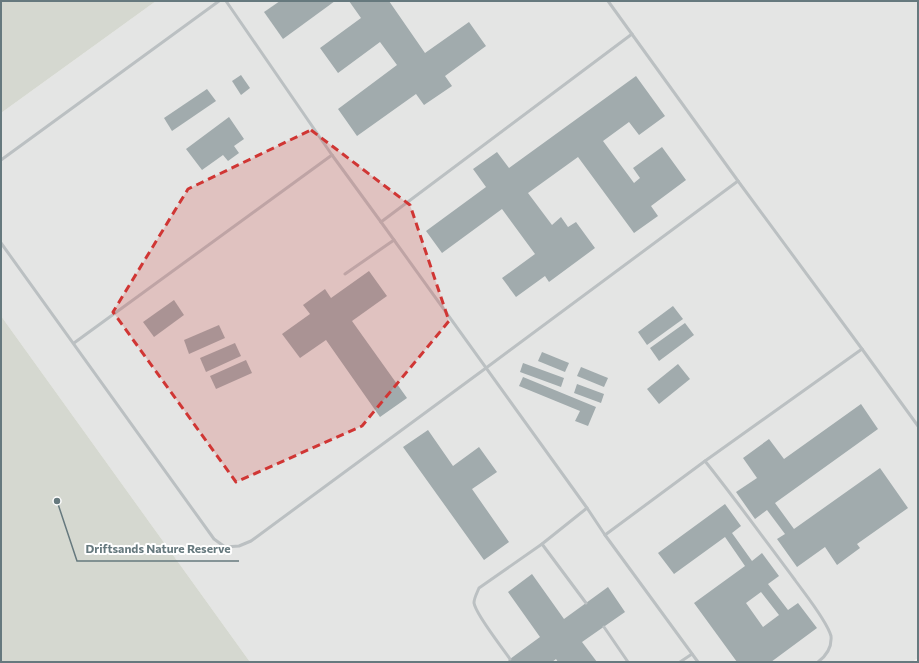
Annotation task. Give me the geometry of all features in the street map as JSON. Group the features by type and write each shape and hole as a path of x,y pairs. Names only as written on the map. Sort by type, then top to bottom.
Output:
{"lane":[{"path":"1,160 219,1"},
{"path":"226,1 332,155 698,662"},
{"path":"608,1 918,426"},
{"path":"381,222 632,34"},
{"path":"74,343 332,155"},
{"path":"1,243 214,539 225,547 239,546 251,541 738,181"},
{"path":"345,274 394,240"},
{"path":"605,535 705,461 862,349"},
{"path":"705,461 734,497 815,608 829,630 831,647 818,662"},
{"path":"510,659 478,614 474,604 474,598 479,588 542,544 587,508"},
{"path":"542,544 586,603"},
{"path":"604,627 628,662"},
{"path":"680,662 692,654"}],"highlighted area":[{"path":"311,130 410,205 449,321 362,426 236,482 113,312 188,189"}],"shaded area":[{"path":"1,1 156,1 1,113"},
{"path":"156,1 918,1 918,658 912,662 250,662 1,316 1,113"},
{"path":"1,316 250,662 1,662"}],"building":[{"path":"280,1 335,1 283,39 264,12"},
{"path":"349,1 389,1 425,53 469,22 486,46 445,76 452,86 424,105 416,94 357,136 338,109 397,65 380,42 338,73 320,48 361,18"},
{"path":"241,75 250,88 241,95 232,81"},
{"path":"636,76 665,116 639,135 629,122 603,141 634,183 640,178 633,168 662,147 686,180 651,206 658,216 634,233 578,157 528,193 552,225 561,217 568,227 576,222 595,248 549,282 545,276 516,297 502,278 535,254 502,209 442,253 426,231 486,187 473,169 497,152 509,168"},
{"path":"207,89 216,101 172,131 164,118"},
{"path":"229,117 244,139 234,146 239,153 228,161 223,155 202,170 186,149"},
{"path":"369,271 387,296 352,321 407,398 380,417 326,340 300,358 282,334 310,314 303,305 325,289 331,298"},
{"path":"174,300 184,315 154,337 143,322"},
{"path":"673,306 683,319 647,345 638,332"},
{"path":"685,323 694,335 659,361 650,348"},
{"path":"219,325 225,338 189,354 184,340"},
{"path":"235,343 241,356 206,372 200,358"},
{"path":"542,352 569,363 565,372 538,361"},
{"path":"246,360 252,373 216,389 210,376"},
{"path":"523,363 564,378 561,387 520,372"},
{"path":"678,364 690,379 659,404 647,389"},
{"path":"581,367 608,378 604,387 577,376"},
{"path":"523,377 596,407 588,426 575,421 580,411 519,386"},
{"path":"577,384 604,394 601,403 574,393"},
{"path":"861,404 878,429 775,503 794,529 880,468 908,508 857,544 860,548 837,565 825,547 797,567 777,539 785,534 767,510 755,519 736,492 757,478 743,458 769,439 784,459"},
{"path":"428,430 453,466 479,447 497,472 472,489 509,542 484,560 403,447"},
{"path":"725,504 741,526 732,533 752,561 762,553 779,576 768,584 788,610 798,603 817,628 771,662 737,662 694,603 745,566 725,537 674,574 658,553","holes":["761,592 779,615 763,627 746,603"]},
{"path":"532,574 564,619 608,587 625,612 582,642 597,662 558,662 556,659 552,662 510,662 508,660 540,637 508,592"}],"place":[{"name":"Driftsands Nature Reserve","path":"57,501"}]}
